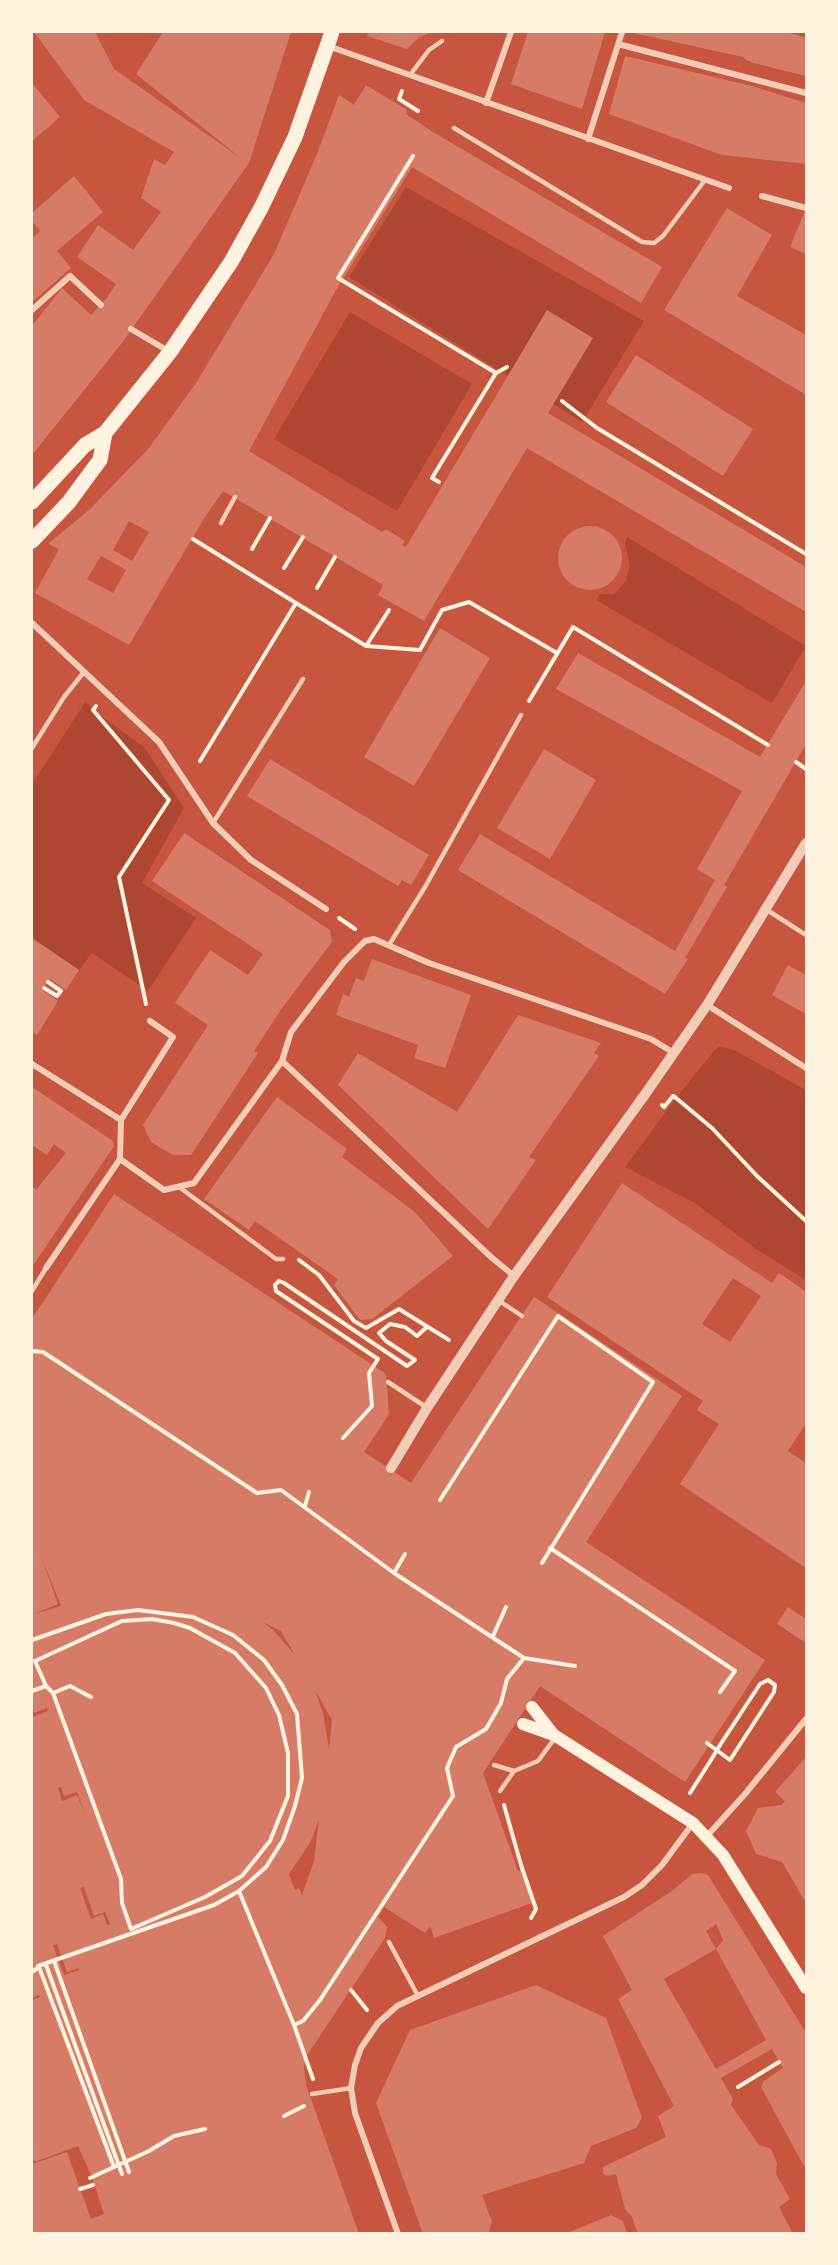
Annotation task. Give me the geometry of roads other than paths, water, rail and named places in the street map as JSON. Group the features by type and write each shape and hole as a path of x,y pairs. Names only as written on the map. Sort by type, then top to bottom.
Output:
{"main road":[{"path":"32,502 85,445 105,434 170,352 231,262 261,208 295,137 329,39"},
{"path":"32,542 69,502 100,460 105,434"},
{"path":"532,1707 555,1736"},
{"path":"523,1724 555,1736 693,1823 707,1836 723,1855 807,1988"}],"street":[{"path":"486,103 511,32"},
{"path":"588,139 622,32"},
{"path":"329,39 410,75 729,188"},
{"path":"618,44 807,93"},
{"path":"762,196 807,208"},
{"path":"32,310 70,276 101,305"},
{"path":"131,329 170,352"},
{"path":"32,623 159,742 213,823 251,860 326,909"},
{"path":"391,1468 464,1350 514,1276 706,1005 807,843"},
{"path":"120,1160 164,1190 194,1183 282,1061 291,1032 344,963 365,941 374,939 429,963 651,1039 674,1053"},
{"path":"706,1005 807,1068"},
{"path":"46,1268 120,1160 121,1120 173,1037 150,1021"},
{"path":"282,1061 303,1078 496,1262 514,1276"},
{"path":"32,1064 121,1120"},
{"path":"707,1836 807,1719"},
{"path":"398,2234 355,2113 351,2088 361,2048 378,2023 397,2007 418,1996 624,1897 642,1885 662,1865 693,1823"}],"lane":[{"path":"410,75 429,50 442,41"},
{"path":"454,128 642,242 654,243 663,236 705,180"},
{"path":"221,523 235,497"},
{"path":"32,748 64,698 84,672"},
{"path":"213,823 303,679"},
{"path":"389,945 425,887 521,715"},
{"path":"767,910 807,935"},
{"path":"179,1187 276,1259 283,1259"},
{"path":"32,1291 46,1268"},
{"path":"498,1300 522,1316"},
{"path":"388,1382 427,1408"},
{"path":"500,1791 514,1771 538,1761 555,1736"},
{"path":"494,1765 514,1771"},
{"path":"389,1942 418,1996"},
{"path":"312,2094 351,2088"}]}
